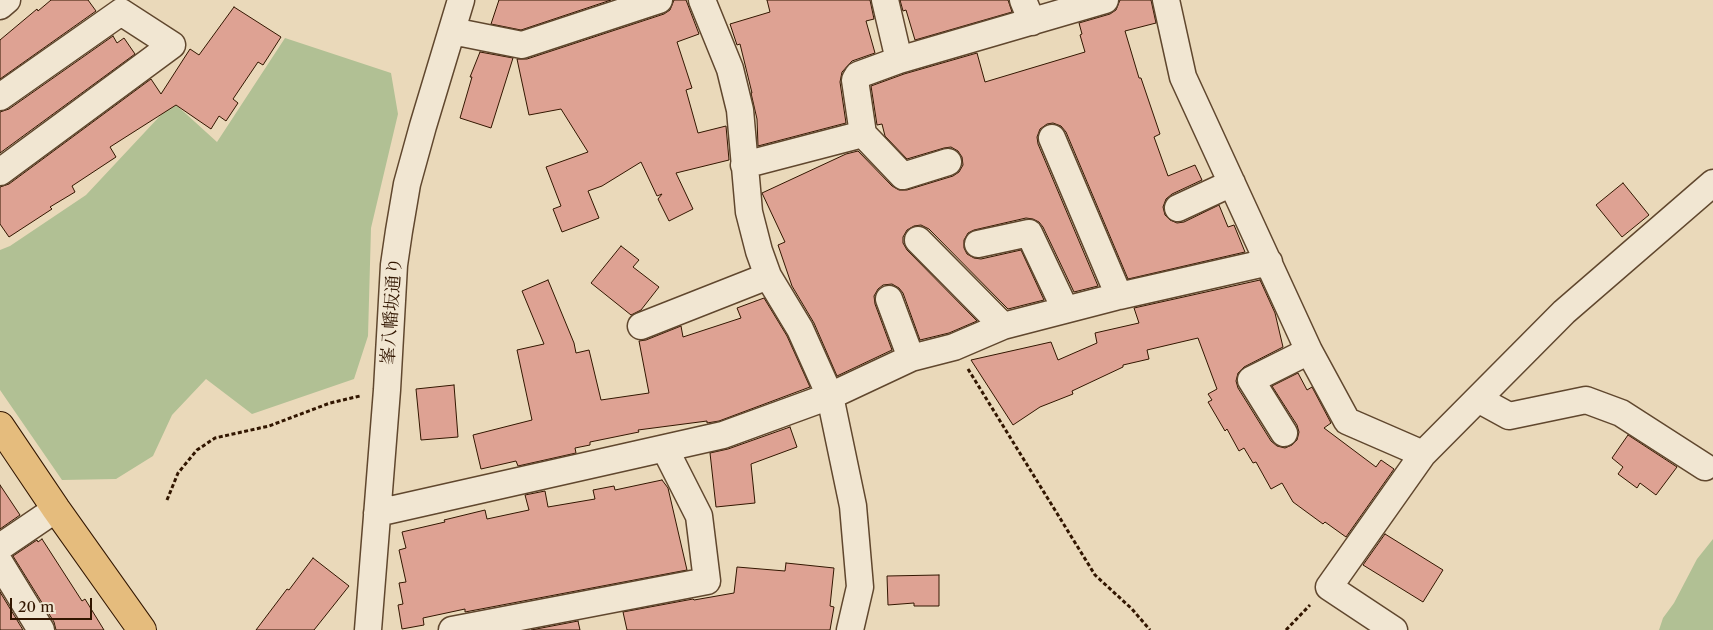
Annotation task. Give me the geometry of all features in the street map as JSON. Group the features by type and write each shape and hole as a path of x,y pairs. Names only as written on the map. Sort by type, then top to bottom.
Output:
{"main road":[{"path":"0,426 9,454 56,509 142,630"}],"street":[{"path":"0,6 7,0"},
{"name":"峯八幡坂通り","path":"368,630 387,390 394,266 406,193 423,126 462,0"},
{"path":"452,31 522,45 659,0"},
{"path":"702,0 730,69 740,110 749,212 759,251 768,276 800,329 830,396 853,506 860,586 850,630"},
{"path":"885,0 899,60"},
{"path":"948,162 903,176 863,134 855,80 858,75 1027,11 1105,0"},
{"path":"1166,0 1183,77 1309,351 1347,421 1423,454"},
{"path":"0,97 120,12 172,46 0,172"},
{"path":"744,165 863,134"},
{"path":"1052,138 1119,296"},
{"path":"1178,208 1232,182"},
{"path":"1394,630 1329,588 1423,454 1564,312 1713,183"},
{"path":"978,244 1030,233 1064,309"},
{"path":"918,240 1002,326"},
{"path":"377,513 723,435 830,396 912,358 954,347 1002,326 1064,309 1269,262"},
{"path":"641,326 768,276"},
{"path":"889,299 912,358"},
{"path":"1284,433 1251,380 1309,351"},
{"path":"1478,399 1508,416 1586,400 1621,413 1705,467"},
{"path":"452,630 707,581 699,516 665,448"},
{"path":"0,547 56,509"},
{"path":"0,563 41,630"}],"path":[{"path":"954,347 1095,575 1132,609 1150,630"},
{"path":"167,500 178,473 197,450 215,438 268,426 330,403 387,390"},
{"path":"1286,630 1313,601 1329,588"}],"green space":[{"path":"285,38 391,73 398,114 371,228 368,336 354,379 252,414 206,379 172,415 153,456 116,479 62,480 0,390 0,250 10,246 86,195 173,102 217,142"},
{"path":"1713,539 1713,630 1659,630 1663,618 1674,603 1697,559"}],"building":[{"path":"51,0 88,0 96,11 0,79 0,40 37,9 38,11"},
{"path":"499,0 611,0 521,30 491,24"},
{"path":"674,0 686,0 699,34 677,42 692,88 686,90 698,133 726,126 729,160 676,173 693,209 669,221 658,199 662,194 657,196 641,162 602,186 588,191 599,218 562,232 553,209 561,206 546,167 588,152 561,109 529,115 517,59 527,59 664,14 670,10"},
{"path":"767,0 870,0 874,19 866,21 875,53 852,61 842,72 840,82 846,123 758,146 757,119 752,93 740,44 737,45 730,24 770,12"},
{"path":"900,0 1008,0 1012,12 915,40 906,10 903,11"},
{"path":"1120,0 1151,0 1156,23 1125,31 1139,78 1141,78 1160,134 1154,137 1168,176 1195,165 1202,180 1172,194 1166,199 1163,207 1165,215 1177,223 1184,222 1219,205 1228,227 1234,225 1245,252 1128,279 1066,132 1061,126 1053,123 1047,124 1040,129 1037,137 1038,144 1098,286 1074,292 1043,227 1033,219 1026,218 974,230 968,233 964,240 964,248 967,254 981,259 1021,250 1044,300 1008,309 929,229 921,225 914,226 907,230 903,237 903,243 907,250 977,321 949,333 920,340 903,293 892,284 883,285 874,296 875,304 892,350 837,376 814,323 792,286 778,245 785,242 762,193 846,154 858,151 892,186 899,190 907,190 953,176 959,172 963,165 962,157 958,151 951,147 944,148 907,159 885,136 882,124 877,125 871,86 904,74 977,53 985,82 1085,52 1079,23 1110,14 1116,10"},
{"path":"234,7 281,37 263,65 258,62 233,99 238,103 226,121 219,116 211,129 176,105 110,147 116,157 72,186 75,192 50,207 52,209 9,237 0,224 0,187 9,184 151,79 161,94 190,49 199,55"},
{"path":"113,36 117,43 124,38 135,54 0,153 0,112 9,109"},
{"path":"480,52 513,58 491,128 460,118 472,77 470,77"},
{"path":"1623,183 1649,215 1622,237 1596,205"},
{"path":"621,246 639,260 633,267 659,287 641,310 631,315 591,283"},
{"path":"548,280 574,343 576,353 589,350 601,400 649,393 639,341 681,326 683,337 741,318 737,308 764,298 787,336 810,387 719,421 638,430 639,432 590,442 590,445 575,448 576,453 518,466 516,461 481,469 473,435 532,420 517,350 544,344 522,291"},
{"path":"1260,280 1275,313 1283,347 1244,367 1238,373 1236,381 1238,388 1271,441 1277,446 1285,448 1297,440 1299,432 1297,425 1272,386 1298,373 1307,390 1312,387 1331,423 1324,428 1376,467 1381,460 1394,469 1346,537 1325,522 1323,524 1293,502 1282,483 1271,489 1256,462 1253,463 1244,448 1239,451 1227,429 1225,431 1208,402 1212,400 1208,394 1217,389 1198,338 1147,350 1149,359 1123,365 1123,367 1072,391 1073,394 1040,407 1013,425 971,360 1051,342 1058,360 1097,343 1095,333 1139,323 1134,308"},
{"path":"454,385 458,437 421,440 416,389"},
{"path":"790,427 797,447 751,464 755,503 716,507 710,453 728,449"},
{"path":"1628,435 1677,467 1656,495 1640,483 1637,488 1618,474 1623,467 1612,458"},
{"path":"662,480 668,488 687,570 465,612 465,609 423,618 424,625 402,629 398,605 403,604 399,583 406,582 399,550 406,548 402,532 485,510 487,519 529,510 525,495 545,491 548,507 595,499 593,490 614,486 615,490"},
{"path":"0,485 20,515 0,529"},
{"path":"1385,534 1443,570 1423,602 1363,565"},
{"path":"42,539 82,601 85,599 104,630 56,630 54,622 13,556 37,540 38,542"},
{"path":"313,558 349,586 314,630 256,630 287,589 289,590"},
{"path":"786,563 834,568 830,606 834,607 830,630 627,630 623,612 734,593 737,567 785,571"},
{"path":"939,575 939,606 914,606 914,603 888,605 887,576"},
{"path":"0,592 23,630 0,630"},
{"path":"578,621 580,630 531,630"}]}
